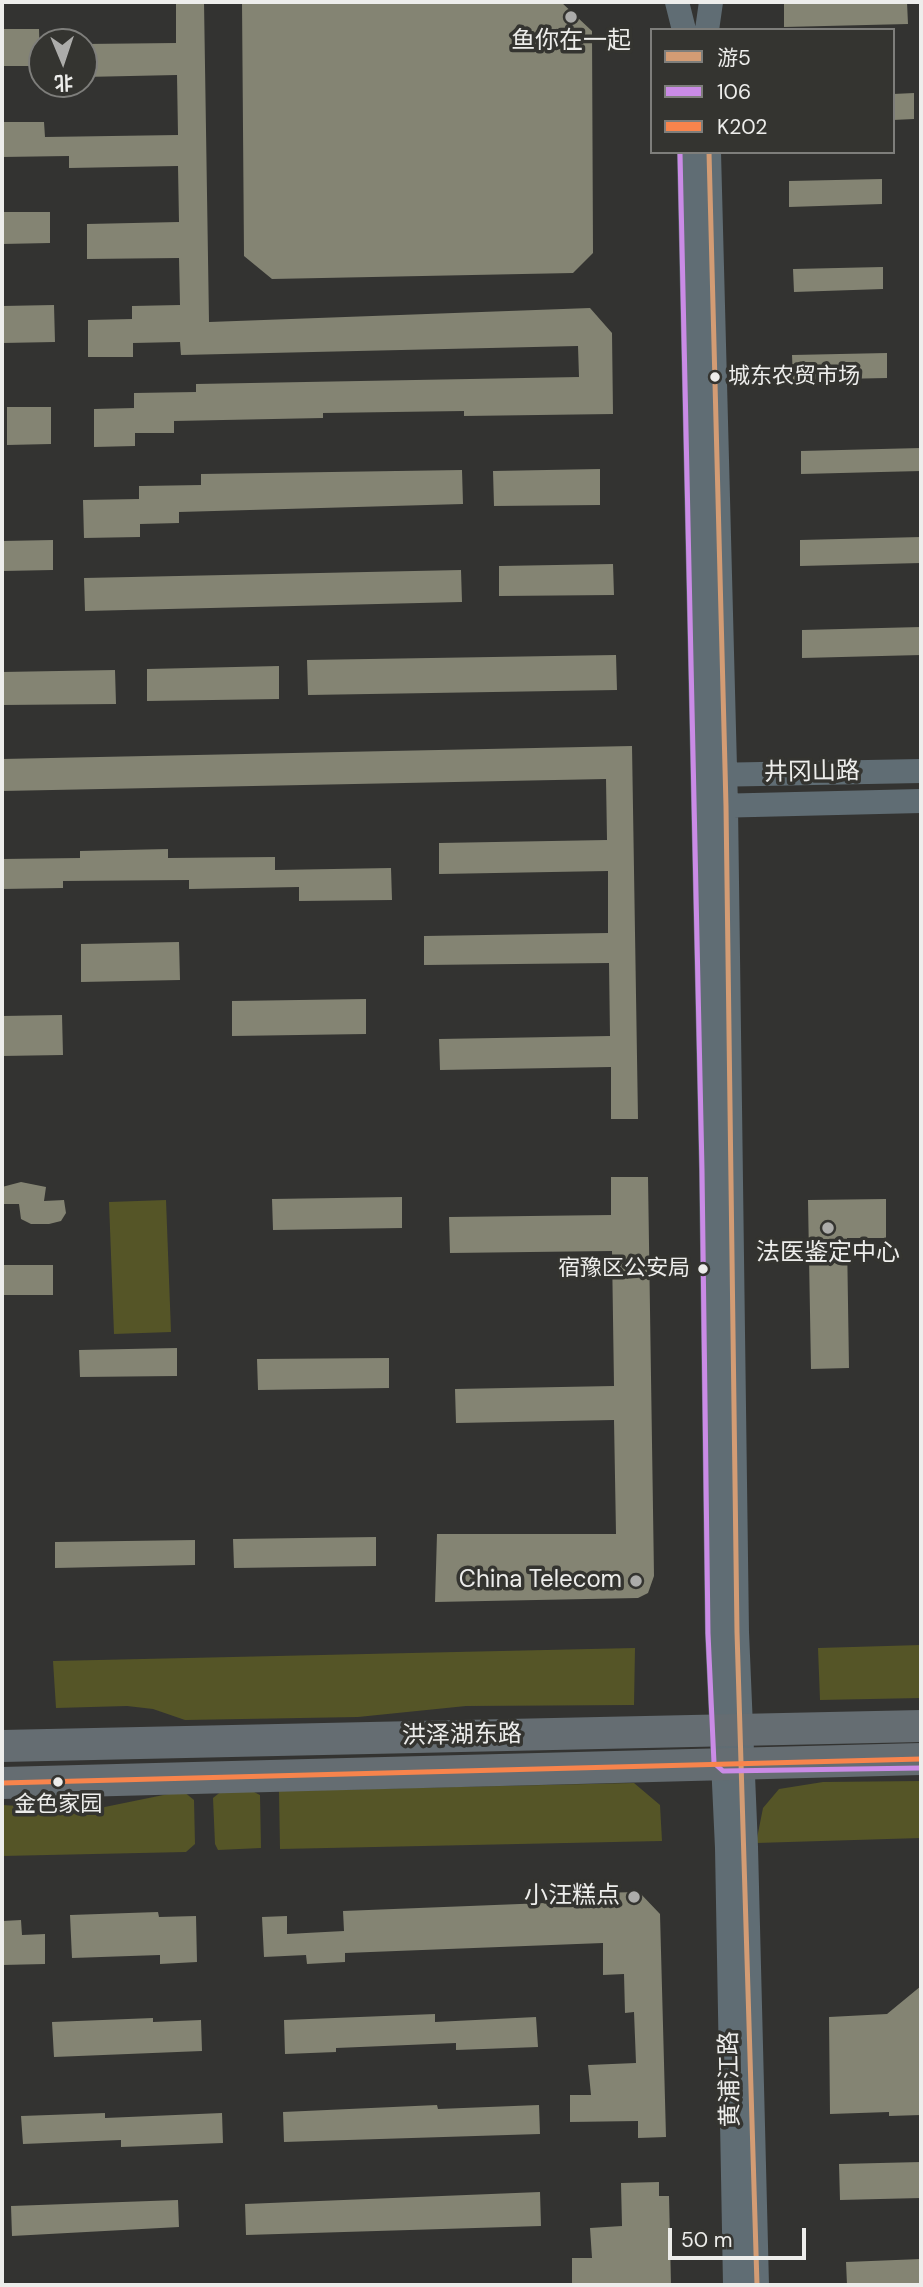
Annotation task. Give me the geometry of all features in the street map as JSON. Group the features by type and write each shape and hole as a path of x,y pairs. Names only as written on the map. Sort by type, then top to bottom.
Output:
{"main road":[{"name":"洪泽湖东路","path":"2,1746 921,1726"},
{"name":"洪泽湖东路","path":"2,1783 921,1759"}],"street":[{"path":"677,2 684,28"},
{"path":"683,2 684,28"},
{"path":"706,2 706,28"},
{"path":"706,28 711,2"},
{"name":"黄浦江路","path":"689,154 714,775 737,1632 731,1730 757,2285"},
{"name":"黄浦江路","path":"709,154 714,775"},
{"name":"井冈山路","path":"714,775 921,771"},
{"name":"井冈山路","path":"715,806 921,801"},
{"name":"黄浦江路","path":"733,1762 727,1848 735,2285"}],"shaded area":[{"path":"166,1200 171,1332 114,1334 109,1202"},
{"path":"921,1645 921,1698 820,1700 818,1648"},
{"path":"635,1648 634,1705 466,1706 358,1717 185,1720 153,1709 127,1706 56,1708 53,1661"},
{"path":"921,1781 921,1838 756,1843 763,1808 779,1789 823,1782"},
{"path":"634,1783 660,1805 662,1841 280,1849 279,1791"},
{"path":"223,1790 254,1792 260,1795 261,1848 218,1850 215,1844 213,1798"},
{"path":"183,1791 194,1800 195,1844 186,1852 2,1856 2,1805 90,1810"}],"building":[{"path":"176,2 204,2 209,322 590,308 612,333 613,414 464,416 464,411 323,413 323,418 174,421 174,433 135,433 135,446 94,447 94,409 134,408 134,393 196,392 196,384 579,377 578,346 181,355 180,342 133,343 133,357 88,357 88,320 132,319 132,306 180,305 179,258 87,259 87,224 179,222 178,166 69,168 69,156 2,157 2,122 44,122 45,137 178,135 177,75 98,77 98,44 176,43"},
{"path":"242,2 561,2 592,31 593,253 573,273 272,279 244,256"},
{"path":"784,2 907,2 908,24 784,27"},
{"path":"2,29 28,29 28,66 2,66"},
{"path":"914,93 914,119 895,120 895,94"},
{"path":"882,179 882,204 789,207 789,181"},
{"path":"2,212 50,212 50,243 2,244"},
{"path":"883,267 883,289 794,292 793,269"},
{"path":"54,305 55,342 2,343 2,306"},
{"path":"887,353 887,378 793,380 792,355"},
{"path":"7,407 51,407 51,444 7,445"},
{"path":"921,448 921,471 801,474 801,451"},
{"path":"600,469 600,505 494,506 493,471"},
{"path":"462,470 463,504 179,512 179,523 140,524 140,537 84,538 83,500 139,499 139,486 201,485 201,474"},
{"path":"921,537 921,563 800,566 800,540"},
{"path":"53,540 53,570 3,571 3,541"},
{"path":"613,564 614,595 499,596 499,566"},
{"path":"461,570 462,602 85,611 84,578"},
{"path":"921,627 921,655 802,658 802,630"},
{"path":"616,655 617,690 308,695 307,660"},
{"path":"279,666 279,699 147,701 147,669"},
{"path":"115,670 116,704 2,705 2,672"},
{"path":"632,746 638,1119 611,1119 611,1067 440,1070 439,1039 610,1036 609,963 424,965 424,936 608,933 608,871 439,874 439,843 607,840 606,779 2,791 2,759"},
{"path":"168,849 168,858 275,857 275,870 391,868 392,900 299,901 299,887 189,889 189,880 63,881 63,888 2,889 2,859 80,858 80,851"},
{"path":"179,942 180,980 81,982 81,944"},
{"path":"366,999 366,1034 232,1036 232,1001"},
{"path":"62,1015 63,1055 2,1056 2,1016"},
{"path":"611,1177 648,1177 654,1576 648,1593 638,1598 435,1602 437,1534 616,1534 614,1420 456,1423 455,1389 614,1386 612,1251 450,1253 449,1217 611,1215"},
{"path":"21,1182 46,1187 44,1201 64,1200 66,1213 61,1221 31,1224 21,1219 19,1204 2,1204 2,1187"},
{"path":"402,1197 402,1228 273,1230 272,1199"},
{"path":"886,1199 886,1238 847,1238 849,1368 811,1369 808,1200"},
{"path":"2,1265 53,1265 53,1295 2,1295"},
{"path":"177,1348 177,1376 80,1377 79,1350"},
{"path":"389,1358 389,1388 258,1390 257,1359"},
{"path":"376,1537 376,1566 234,1568 233,1539"},
{"path":"195,1540 195,1565 55,1568 55,1542"},
{"path":"639,1892 660,1914 666,2137 638,2138 638,2121 570,2122 570,2095 591,2095 588,2065 636,2063 634,2012 625,2013 624,1974 603,1975 603,1943 345,1953 345,1962 307,1964 306,1955 264,1957 262,1917 287,1916 287,1934 344,1931 343,1911 545,1903 545,1894"},
{"path":"158,1912 159,1917 196,1916 197,1962 160,1964 160,1955 72,1958 70,1915"},
{"path":"21,1920 22,1935 45,1934 45,1964 2,1965 3,1921"},
{"path":"921,1986 921,2115 889,2116 889,2112 830,2114 829,2017 887,2014"},
{"path":"435,2014 435,2022 536,2017 538,2047 456,2050 456,2043 336,2048 336,2052 285,2054 284,2020"},
{"path":"153,2018 153,2022 201,2020 202,2051 54,2057 52,2022"},
{"path":"437,2105 438,2109 539,2105 540,2134 284,2142 283,2112"},
{"path":"105,2113 105,2118 222,2113 223,2143 121,2147 121,2140 23,2144 21,2116"},
{"path":"921,2162 921,2198 840,2200 839,2164"},
{"path":"659,2182 659,2196 669,2196 671,2285 572,2284 572,2258 592,2258 590,2228 622,2226 621,2183"},
{"path":"540,2192 541,2226 246,2235 245,2204"},
{"path":"178,2200 179,2227 12,2236 11,2206"},
{"path":"921,2259 921,2285 847,2285 846,2262"}],"transit line":[{"name":"106","path":"680,154 702,1169 708,1633 714,1763 723,1771 921,1768"},
{"name":"游5","path":"709,154 726,806 737,1632 757,2285"},
{"name":"K202","path":"2,1783 921,1759"}],"place":[{"name":"鱼你在一起","path":"571,17"},
{"name":"城东农贸市场","path":"715,377"},
{"name":"法医鉴定中心","path":"828,1228"},
{"name":"宿豫区公安局","path":"703,1269"},
{"name":"China Telecom","path":"636,1581"},
{"name":"金色家园","path":"58,1782"},
{"name":"小汪糕点","path":"634,1897"}]}
